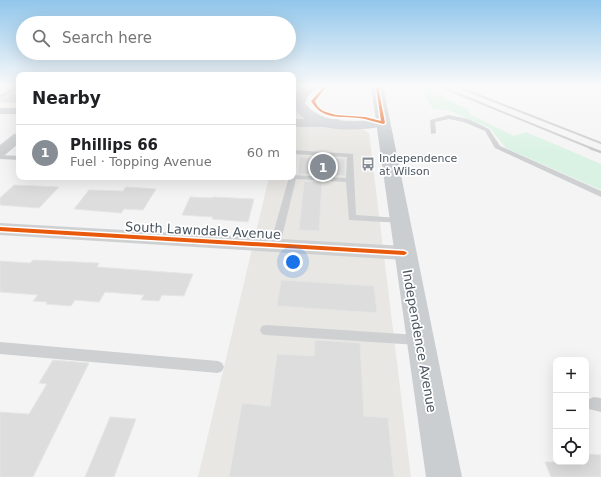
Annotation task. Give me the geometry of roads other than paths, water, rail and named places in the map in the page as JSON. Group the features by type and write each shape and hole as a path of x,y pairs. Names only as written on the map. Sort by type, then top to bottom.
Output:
{"main road":[{"path":"300,108 318,119 336,123 354,125 383,123"},
{"path":"317,108 332,114 365,118 383,123"},
{"name":"Independence Avenue","path":"381,108 404,253 444,477"}],"street":[{"path":"0,111 16,111"},
{"path":"296,123 336,123"},
{"path":"0,152 16,139"},
{"name":"South Lawndale Avenue","path":"0,229 404,253"}],"lane":[{"path":"433,133 432,120 449,117 466,120 487,130 496,147 601,194"},
{"path":"296,152 351,155 350,180 352,218 399,221"},
{"path":"0,157 16,158"},
{"path":"296,177 350,180"},
{"path":"275,245 292,180"},
{"path":"266,330 419,340"},
{"path":"0,348 218,367"}],"railway":[{"path":"493,108 593,149"},
{"path":"512,108 601,143"},
{"path":"590,148 601,152"}],"place":[{"name":"Independence at Wilson","path":"368,164"},
{"name":"Phillips 66","path":"323,167"}]}
